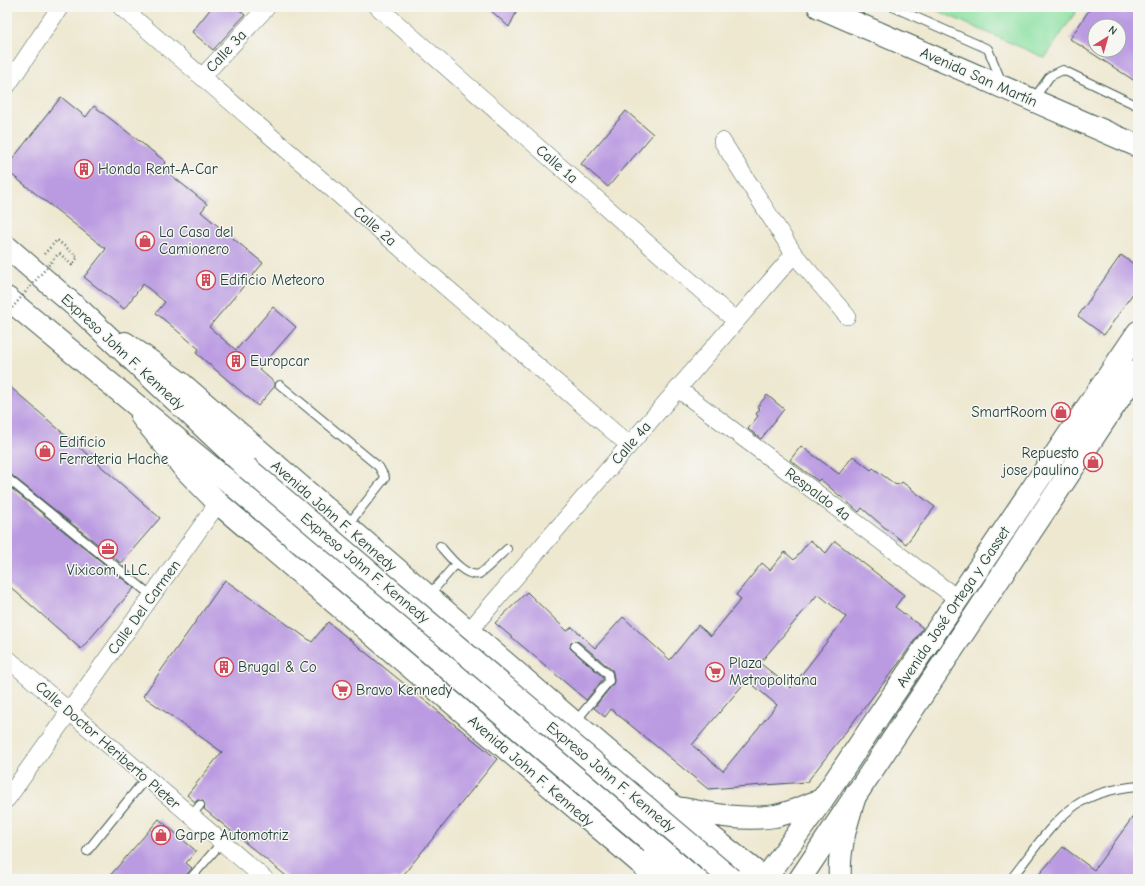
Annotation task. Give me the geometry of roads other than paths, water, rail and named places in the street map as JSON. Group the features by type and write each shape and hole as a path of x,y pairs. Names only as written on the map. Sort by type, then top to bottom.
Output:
{"main road":[{"name":"Avenida San Martín","path":"819,7 1138,146"},
{"name":"Expreso John F. Kennedy","path":"7,246 82,312 247,468 731,879"},
{"name":"Expreso John F. Kennedy","path":"7,298 235,487 695,879"},
{"name":"Avenida John F. Kennedy","path":"82,312 182,384 574,723 675,808 765,879"},
{"name":"Avenida José Ortega y Gasset","path":"765,879 822,800 1138,332"},
{"name":"Avenida José Ortega y Gasset","path":"800,879 1138,370"},
{"name":"Avenida John F. Kennedy","path":"126,398 183,467 218,503 659,879"},
{"path":"618,760 620,772 628,781 702,844 712,855 714,866 707,879"},
{"path":"840,879 839,869 844,835 856,793"},
{"path":"675,808 725,817 756,818 776,816 822,800"},
{"path":"578,810 591,810 601,815 677,879"},
{"path":"605,834 644,879"}],"street":[{"path":"7,86 60,7"},
{"name":"Calle 2a","path":"121,7 629,445"},
{"name":"Calle 3a","path":"202,77 266,7"},
{"name":"Calle 1a","path":"378,7 736,321"},
{"path":"722,141 794,254 847,316"},
{"name":"Calle 4a","path":"468,632 794,254"},
{"name":"Respaldo 4a","path":"678,389 958,599"},
{"name":"Calle Del Carmen","path":"69,712 218,503"},
{"name":"Calle Doctor Heriberto Pieter","path":"7,658 146,778 195,811 222,842 264,879"},
{"path":"7,799 69,712"}],"lane":[{"path":"893,7 988,49 1004,87"},
{"path":"1033,100 1050,76 1063,70 1138,106"},
{"path":"280,385 379,468 385,478 347,527"},
{"path":"7,478 152,596"},
{"path":"440,546 456,564 472,574 480,574 507,549"},
{"path":"427,597 456,564"},
{"path":"574,723 609,681 608,674 575,646"},
{"path":"87,851 146,778"},
{"path":"1011,879 1053,826 1077,805 1100,793 1138,786"},
{"path":"190,879 222,842"}],"place":[{"name":"Honda Rent-A-Car","path":"84,169"},
{"name":"La Casa del Camionero","path":"145,241"},
{"name":"Edificio Meteoro","path":"206,280"},
{"name":"Europcar","path":"236,361"},
{"name":"SmartRoom","path":"1061,412"},
{"name":"Edificio Ferreteria Hache","path":"45,451"},
{"name":"Repuesto jose paulino","path":"1093,462"},
{"name":"Vixicom, LLC.","path":"108,549"},
{"name":"Brugal & Co","path":"224,667"},
{"name":"Plaza Metropolitana","path":"715,672"},
{"name":"Bravo Kennedy","path":"342,690"},
{"name":"Garpe Automotriz","path":"161,835"}]}
